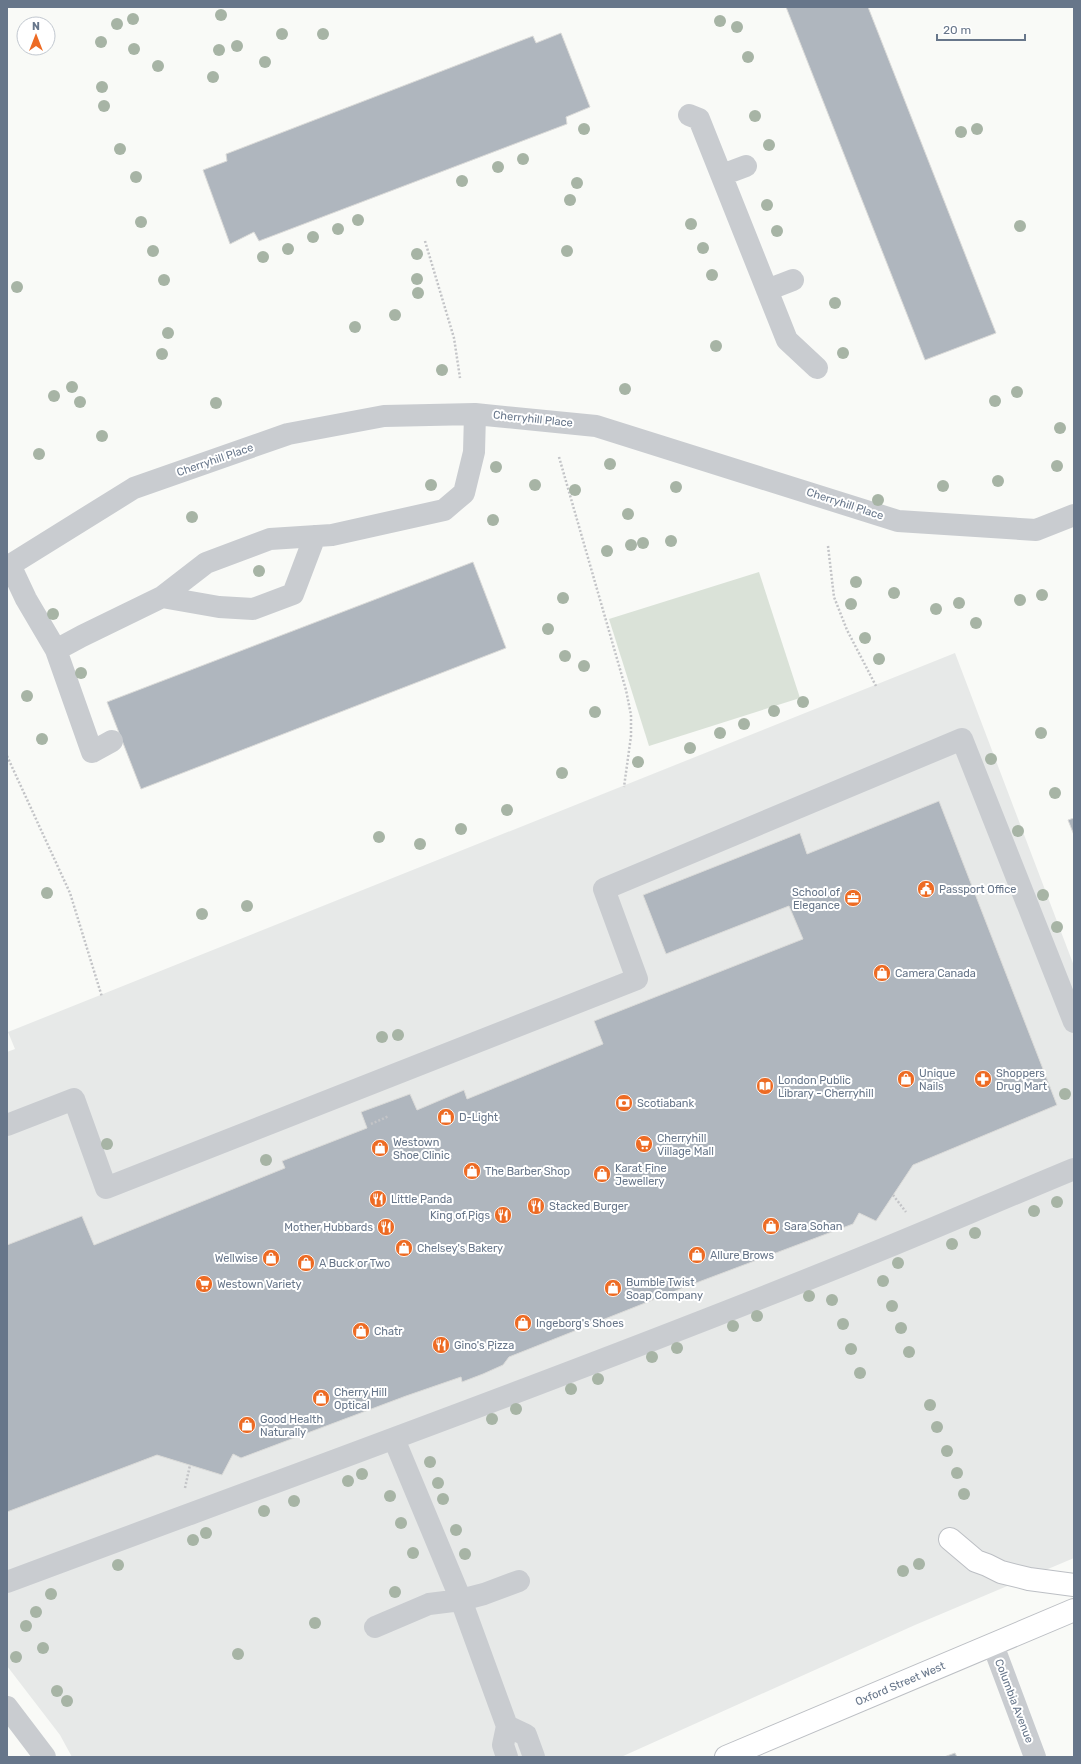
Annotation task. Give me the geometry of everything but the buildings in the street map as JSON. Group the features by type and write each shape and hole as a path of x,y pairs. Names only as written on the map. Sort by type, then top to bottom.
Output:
{"main road":[{"path":"950,1539 976,1561 1001,1572 1029,1579 1074,1585"},
{"name":"Oxford Street West","path":"726,1757 1074,1610"}],"street":[{"path":"689,114 699,119 787,340 817,368"},
{"path":"722,175 746,166"},
{"path":"768,290 793,280"},
{"path":"56,650 162,597 206,563 270,539 332,535 444,510 464,493 474,452 475,414"},
{"name":"Cherryhill Place","path":"8,566 134,488 288,434 384,416 475,414 596,426 898,521 1036,530 1074,515"},
{"path":"162,597 219,607 253,609 293,594 315,536"},
{"path":"8,566 56,650 92,752 112,741"},
{"path":"7,1125 74,1099 106,1188 636,979 604,889 962,739 1074,1022"},
{"path":"7,1582 394,1439 856,1260 1074,1169"},
{"path":"394,1439 461,1600 507,1726 503,1745 508,1757"},
{"path":"375,1627 429,1604 461,1600 484,1594 519,1581"},
{"name":"Columbia Avenue","path":"993,1645 1036,1757"},
{"path":"7,1707 45,1757"},
{"path":"507,1726 526,1735 534,1757"}],"path":[{"path":"425,241 454,338 460,378"},
{"path":"559,457 626,690 631,715 631,736 624,787"},
{"path":"828,546 834,597 848,630 876,686"},
{"path":"7,756 70,893 102,997"},
{"path":"371,1124 389,1116"}],"shaded area":[{"path":"759,572 800,698 649,746 609,619"},
{"path":"955,653 1074,966 1074,1558 915,1625 621,1757 72,1757 60,1735 7,1666 7,1052 15,1049 8,1032"}],"place":[{"name":"Passport Office","path":"926,889"},
{"name":"School of Elegance","path":"853,898"},
{"name":"Camera Canada","path":"882,973"},
{"name":"Unique Nails","path":"906,1079"},
{"name":"Shoppers Drug Mart","path":"983,1079"},
{"name":"London Public Library - Cherryhill","path":"765,1086"},
{"name":"Scotiabank","path":"624,1103"},
{"name":"D-Light","path":"446,1117"},
{"name":"Cherryhill Village Mall","path":"644,1144"},
{"name":"Westown Shoe Clinic","path":"380,1148"},
{"name":"The Barber Shop","path":"472,1171"},
{"name":"Karat Fine Jewellery","path":"602,1174"},
{"name":"Little Panda","path":"378,1199"},
{"name":"Stacked Burger","path":"536,1206"},
{"name":"King of Pigs","path":"503,1215"},
{"name":"Sara Sohan","path":"771,1226"},
{"name":"Mother Hubbards","path":"386,1227"},
{"name":"Chelsey's Bakery","path":"404,1248"},
{"name":"Allure Brows","path":"697,1255"},
{"name":"Wellwise","path":"271,1258"},
{"name":"A Buck or Two","path":"306,1263"},
{"name":"Westown Variety","path":"204,1284"},
{"name":"Bumble Twist Soap Company","path":"613,1288"},
{"name":"Ingeborg's Shoes","path":"523,1323"},
{"name":"Chatr","path":"361,1331"},
{"name":"Gino's Pizza","path":"441,1345"},
{"name":"Cherry Hill Optical","path":"321,1398"},
{"name":"Good Health Naturally","path":"247,1425"}]}
